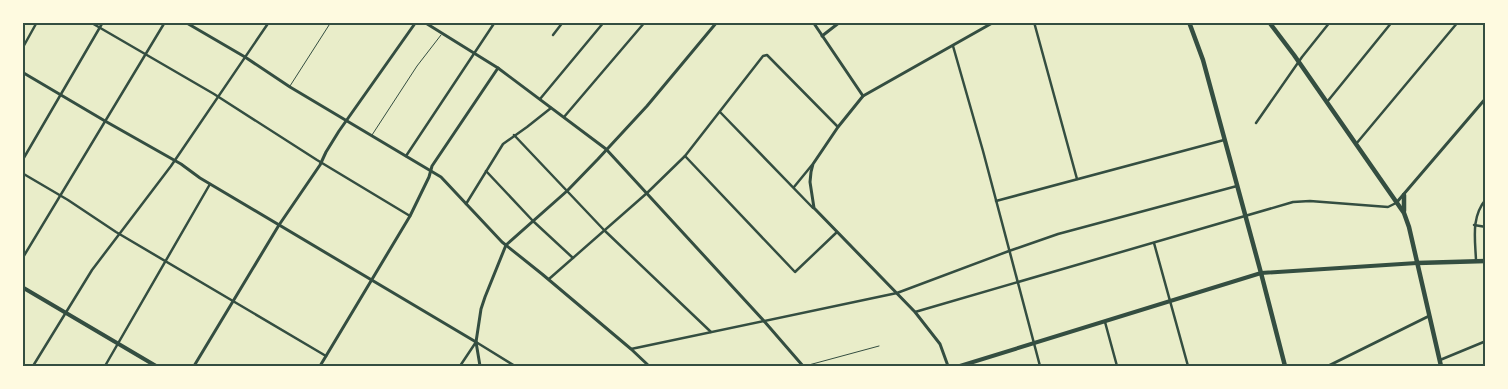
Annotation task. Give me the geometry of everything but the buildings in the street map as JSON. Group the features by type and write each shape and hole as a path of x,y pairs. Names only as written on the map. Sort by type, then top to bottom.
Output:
{"main road":[{"path":"1189,22 1204,60 1285,366"},
{"path":"1268,22 1327,102 1404,213 1409,227 1441,366"},
{"path":"1404,195 1404,213"},
{"path":"960,366 1261,273 1416,263 1486,261"},
{"path":"22,286 156,366"}],"street":[{"path":"22,49 36,22"},
{"path":"90,22 219,97 410,216"},
{"path":"22,161 103,22"},
{"path":"22,259 165,22"},
{"path":"186,22 446,182 506,245 549,279 649,366"},
{"path":"33,366 92,270 219,97 269,22"},
{"path":"194,366 279,225 320,165 346,121 416,22"},
{"path":"424,22 498,68 606,149 804,366"},
{"path":"406,156 495,22"},
{"path":"553,35 563,22"},
{"path":"540,99 604,22"},
{"path":"564,117 645,22"},
{"path":"480,366 476,342 481,309 506,245 567,191 647,106 717,22"},
{"path":"813,22 863,96"},
{"path":"822,36 840,22"},
{"path":"794,187 863,96 994,22"},
{"path":"1034,22 1077,179"},
{"path":"1256,123 1298,62 1330,22"},
{"path":"1327,102 1392,22"},
{"path":"1356,144 1458,22"},
{"path":"953,46 1040,366"},
{"path":"549,279 685,156 763,56 767,55 838,127"},
{"path":"320,366 410,216 431,172 432,166 498,68"},
{"path":"22,72 174,160 210,184 514,366"},
{"path":"915,312 1301,201 1388,208 1404,195 1486,98"},
{"path":"466,204 503,144 551,107"},
{"path":"720,112 915,312 940,344 948,366"},
{"path":"514,135 604,230 711,332"},
{"path":"996,201 1225,140"},
{"path":"685,156 795,272 837,232"},
{"path":"813,164 810,182 814,208"},
{"path":"486,171 533,221 573,258"},
{"path":"22,173 119,234 326,356"},
{"path":"105,366 210,184"},
{"path":"631,349 896,293 1009,251 1079,228 1237,186"},
{"path":"1476,262 1474,225 1479,208 1486,199"},
{"path":"1474,225 1486,227"},
{"path":"1154,243 1188,366"},
{"path":"1328,366 1429,316"},
{"path":"1105,322 1117,366"},
{"path":"1440,360 1486,341"},
{"path":"460,366 476,342"}],"lane":[{"path":"290,87 331,22"},
{"path":"372,135 417,66 443,34"},
{"path":"804,366 879,346"}]}
